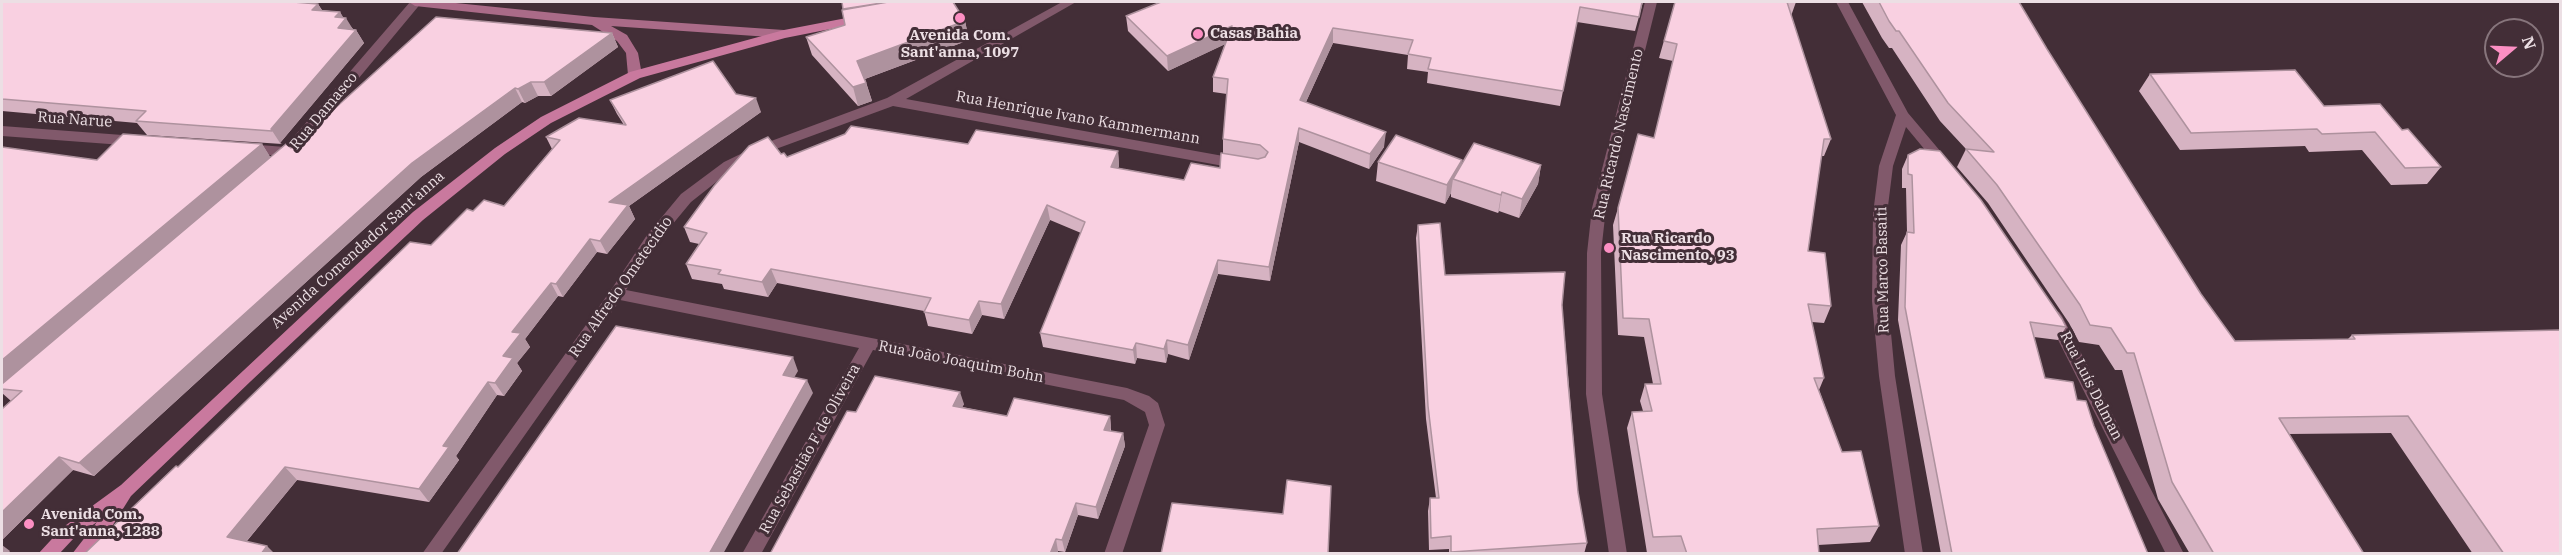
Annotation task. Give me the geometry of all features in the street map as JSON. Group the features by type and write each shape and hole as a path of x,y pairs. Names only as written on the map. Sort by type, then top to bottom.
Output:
{"main road":[{"name":"Avenida Comendador Sant'anna","path":"47,554 68,533 128,490 418,216 500,151 546,120 635,75 784,34 873,17"},
{"name":"Avenida Comendador Sant'anna","path":"81,554 95,539 128,490"}],"street":[{"path":"416,2 594,21 784,34"},
{"name":"Rua Damasco","path":"272,167 290,152 416,2"},
{"name":"Rua Alfredo Ometecidio","path":"431,554 616,294 652,239 686,198 729,165 760,150 892,101 1070,2"},
{"name":"Rua Ricardo Nascimento","path":"1618,554 1594,394 1594,253 1599,207 1651,2"},
{"path":"1842,2 1903,115 1953,174"},
{"path":"594,21 622,38 632,53 635,75"},
{"name":"Rua Henrique Ivano Kammermann","path":"892,101 1259,167"},
{"name":"Rua Marco Basaiti","path":"1903,115 1886,166 1880,214 1880,301 1887,376 1914,554"},
{"name":"Rua Narue","path":"2,131 152,142"},
{"path":"232,148 290,152"},
{"name":"Rua João Joaquim Bohn","path":"616,294 1127,394 1143,401 1152,408 1157,425 1113,554"},
{"name":"Rua Luís Dalman","path":"2043,301 2062,328 2175,554"},
{"name":"Rua Sebastião F de Oliveira","path":"751,554 868,345"}],"building":[{"path":"2,2 293,2 318,4 312,10 340,12 335,17 346,18 338,28 356,30 271,129 272,131 136,121 146,111 2,99"},
{"path":"842,2 888,2 843,9"},
{"path":"888,2 953,2 965,21 857,61 866,83 853,87 806,37 845,25 842,10"},
{"path":"1161,2 1642,2 1639,17 1580,7 1563,91 1428,69 1431,58 1408,54 1413,40 1333,28 1300,100 1386,132 1370,154 1299,128 1269,267 1218,260 1188,345 1167,340 1164,349 1136,343 1133,350 1040,333 1085,222 1047,205 1001,304 979,301 969,320 924,312 931,298 771,269 762,282 718,274 721,270 686,264 707,233 684,227 714,186 749,146 768,137 781,154 784,153 787,157 845,134 851,126 968,144 976,130 1118,151 1111,167 1184,180 1191,163 1220,168 1221,153 1258,159 1265,157 1268,152 1260,145 1223,139 1228,79 1213,77 1232,26 1167,56 1126,16"},
{"path":"1675,2 1787,2 1831,139 1824,139 1808,251 1825,253 1831,306 1808,304 1824,378 1814,378 1842,452 1861,451 1879,526 1817,529 1819,554 1687,554 1681,536 1653,537 1632,412 1652,411 1645,384 1661,384 1649,319 1623,318 1618,208 1638,134 1654,138 1677,44 1664,41"},
{"path":"1879,2 2019,2 2201,294 2235,341 2355,339 2352,335 2560,330 2560,554 2504,554 2408,416 2279,418 2364,554 2214,554 2172,482 2134,353 2127,353 2111,328 2090,325 2080,305 1997,185 1966,149 1994,152 1948,103 1899,31 1896,31 1889,21"},
{"path":"436,17 612,33 544,82 531,82 518,89 515,88 412,163 79,463 59,457 2,512 2,409 22,391 2,389 2,384 286,144 291,148"},
{"path":"713,61 736,94 756,98 609,202 628,205 600,241 590,239 556,284 551,283 512,332 521,333 503,356 513,358 495,383 488,382 443,446 449,447 419,489 285,467 227,537 267,546 261,554 84,554 176,466 178,467 410,242 431,245 467,209 473,211 484,200 504,206 560,140 546,137 579,118 626,125 610,100"},
{"path":"2295,70 2324,106 2380,104 2402,130 2408,129 2441,167 2405,168 2375,132 2322,134 2317,129 2191,133 2150,74"},
{"path":"123,134 262,144 2,360 2,147 97,160"},
{"path":"1396,135 1462,160 1447,185 1378,162"},
{"path":"1474,143 1541,165 1522,199 1502,192 1501,195 1453,179"},
{"path":"1920,149 1940,151 1981,200 2062,319 2066,327 2030,322 2045,378 2073,382 2077,400 2086,401 2094,426 2148,554 1952,554 1905,307 1907,232 1914,233 1912,175 1908,174 1908,155"},
{"path":"1440,223 1445,275 1565,272 1562,305 1568,382 1578,492 1587,543 1451,552 1451,536 1431,538 1430,498 1439,498 1428,406 1418,225"},
{"path":"616,326 793,357 783,375 807,380 709,554 457,554"},
{"path":"875,376 960,392 953,406 1007,416 1014,398 1110,416 1104,430 1123,433 1096,507 1076,503 1062,540 1056,539 1050,554 770,554 847,411 856,412"},
{"path":"1287,480 1331,486 1328,554 1161,554 1172,503 1283,514"}],"place":[{"name":"Avenida Com. Sant'anna, 1097","path":"960,18"},
{"name":"Casas Bahia","path":"1198,34"},
{"name":"Rua Ricardo Nascimento, 93","path":"1609,248"},
{"name":"Avenida Com. Sant'anna, 1288","path":"29,524"}]}
